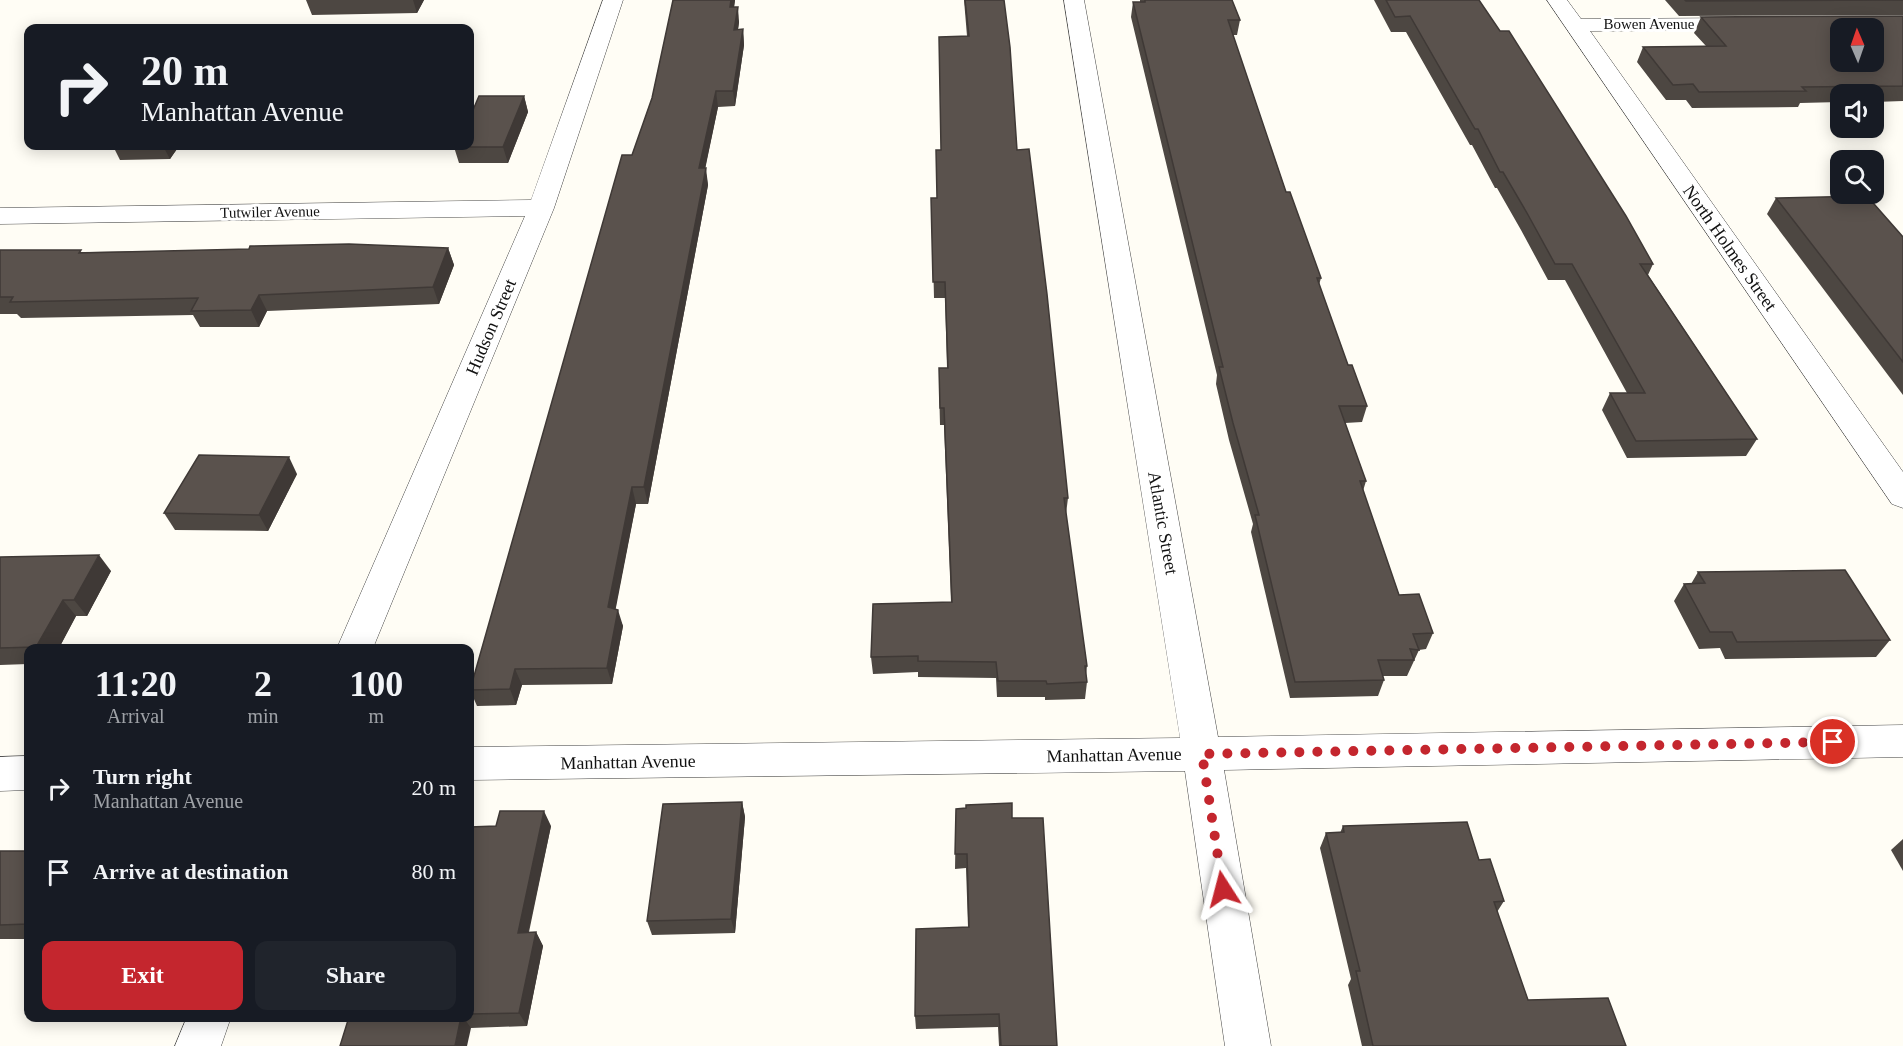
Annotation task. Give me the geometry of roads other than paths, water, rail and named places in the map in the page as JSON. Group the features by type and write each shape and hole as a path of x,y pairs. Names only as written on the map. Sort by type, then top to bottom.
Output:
{"street":[{"name":"Hudson Street","path":"357,644 541,208 613,0"},
{"name":"Atlantic Street","path":"1074,0 1202,754 1248,1046"},
{"name":"North Holmes Street","path":"1557,0 1899,484"},
{"name":"Bowen Avenue","path":"1575,25 1762,24"},
{"name":"Tutwiler Avenue","path":"0,216 541,208"},
{"name":"Manhattan Avenue","path":"474,764 1903,741"},
{"path":"0,774 24,773"},
{"path":"198,1046 207,1022"}]}
